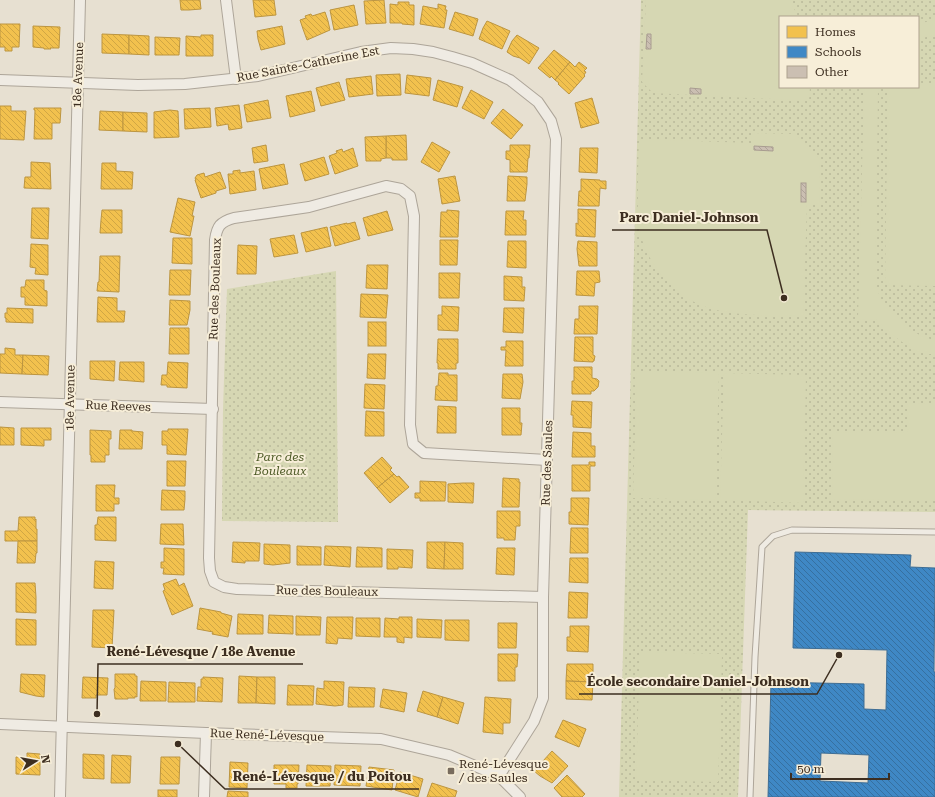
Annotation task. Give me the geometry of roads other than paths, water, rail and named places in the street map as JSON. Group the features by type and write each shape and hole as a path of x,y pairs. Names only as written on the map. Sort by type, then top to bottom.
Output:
{"street":[{"name":"18e Avenue","path":"60,797 80,0"},
{"path":"226,0 236,79"},
{"name":"Rue Sainte-Catherine Est","path":"0,80 138,85 185,84 258,76 361,52 390,48 413,49 433,52 472,63 510,80 538,102 551,121 556,139"},
{"name":"Rue des Saules","path":"499,776 534,722 543,698 543,597 556,139"},
{"name":"Rue des Bouleaux","path":"543,597 237,589 224,587 214,582 210,570 209,558 215,240 220,224 226,220 234,218 309,207 386,186 401,189 410,196 414,216 410,425 413,444 424,453 547,460"},
{"name":"Rue Reeves","path":"0,402 213,409"},
{"name":"Rue René-Lévesque","path":"0,724 382,739 449,756 499,776 520,797"},
{"path":"204,797 206,733"}],"lane":[{"path":"750,797 755,657 762,547 773,536 792,530 935,532"}],"place":[{"name":"Parc Daniel-Johnson","path":"784,298"},
{"name":"École secondaire Daniel-Johnson","path":"839,655"},
{"name":"René-Lévesque / 18e Avenue","path":"97,714"},
{"name":"René-Lévesque / du Poitou","path":"178,744"},
{"name":"René-Lévesque / des Saules","path":"451,771"}],"park label":[{"name":"Parc des Bouleaux","path":"280,464"}]}
